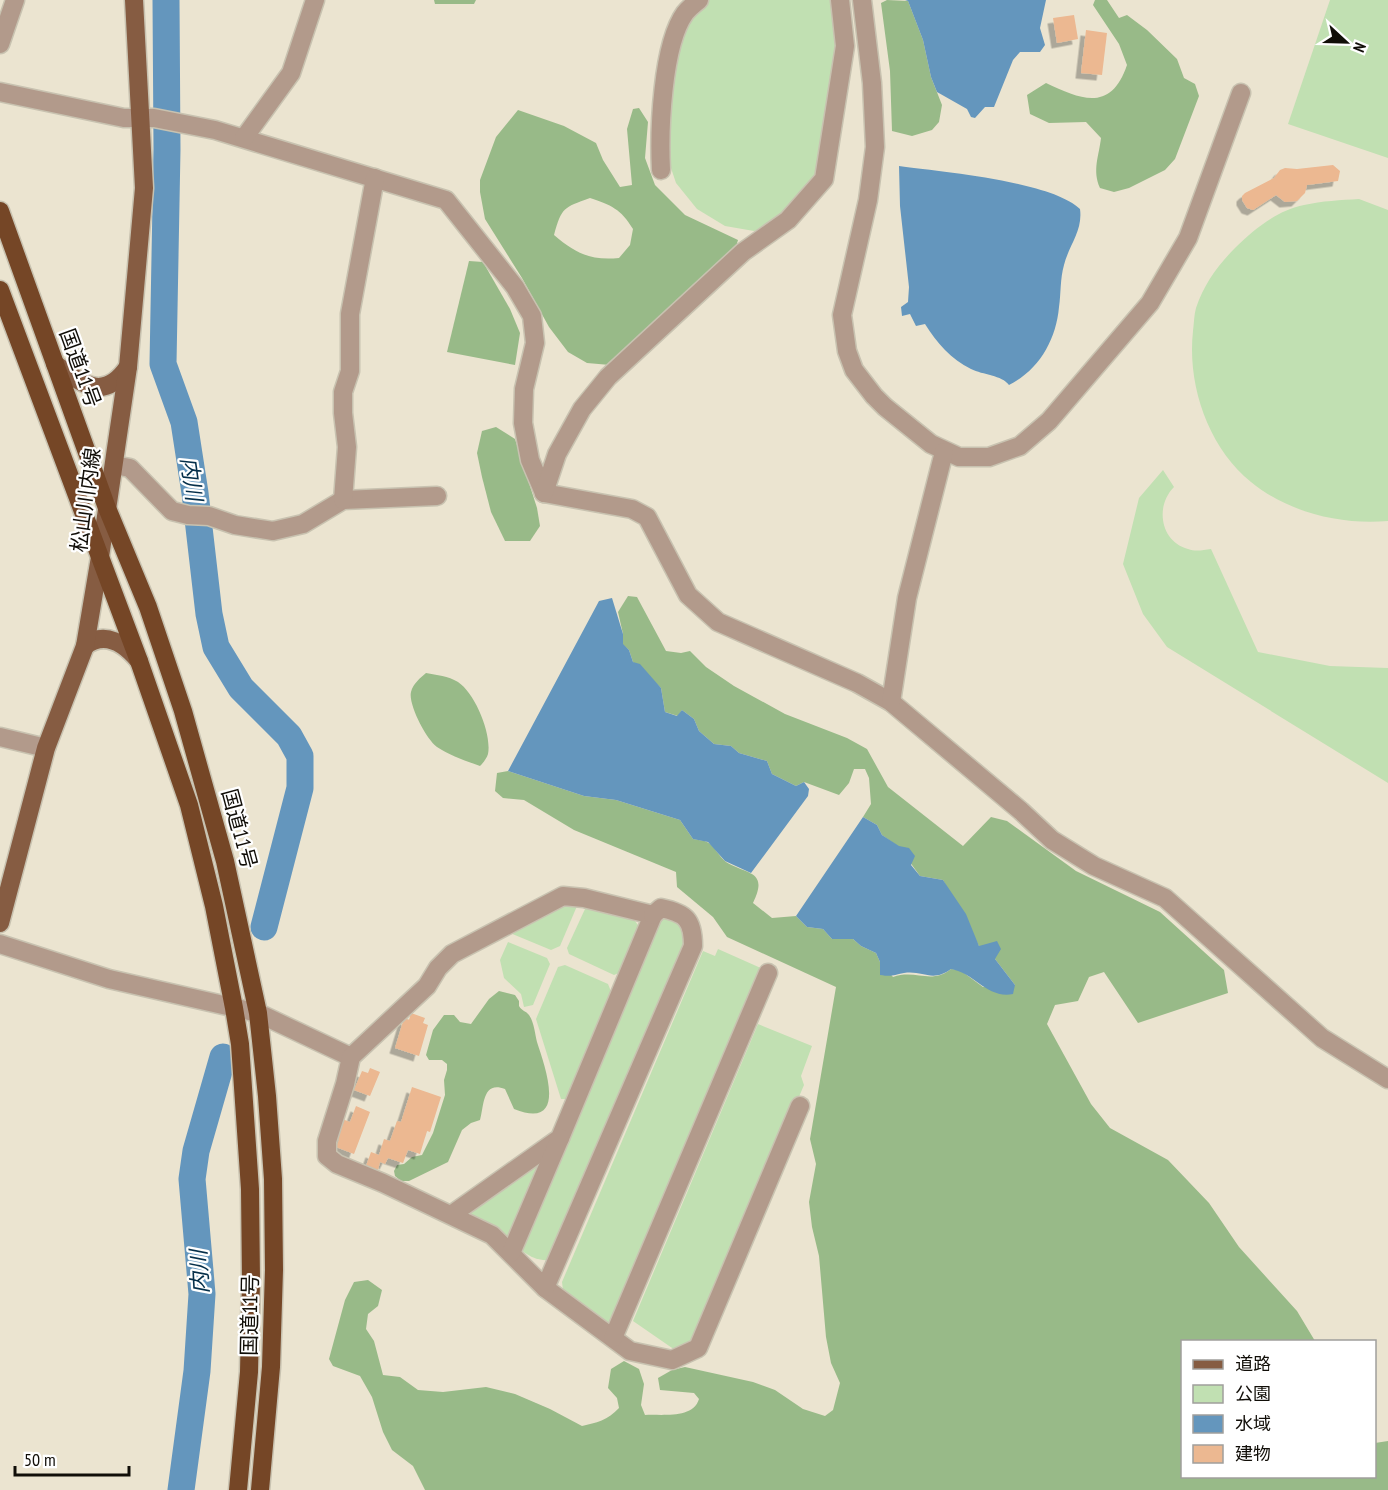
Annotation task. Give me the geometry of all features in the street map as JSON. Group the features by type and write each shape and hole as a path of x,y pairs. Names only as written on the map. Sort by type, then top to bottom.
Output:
{"highway":[{"name":"国道11号","path":"0,211 107,508 147,607 183,711 225,861 258,1013 273,1179 274,1270 271,1367 260,1490"},
{"name":"国道11号","path":"0,290 139,661 189,805 214,906 240,1044 250,1189 249,1372 237,1490"}],"main road":[{"name":"松山川内線","path":"0,923 46,748 85,646 114,465 128,367 144,188 146,118 134,0"},
{"path":"55,364 86,386 97,388 108,386 121,378 128,367"},
{"path":"85,646 91,641 111,640 125,647 139,661"}],"street":[{"path":"0,44 15,0"},
{"path":"244,138 291,73 315,0"},
{"path":"661,170 659,143 668,64 680,23 685,14 699,0"},
{"path":"544,493 557,454 577,418 608,377 743,252 788,220 824,179 845,46 840,0"},
{"path":"862,0 872,83 875,147 868,200 842,315 847,351 854,370 874,396 915,432 944,452 959,457 975,458 1006,453 1020,447 1049,421 1150,303 1188,238 1241,93"},
{"path":"0,92 124,118 146,118 215,130 446,200 515,287 532,316 535,343 524,389 523,423 530,460 544,493"},
{"path":"343,500 347,447 343,413 344,392 350,371 350,314 375,178"},
{"path":"891,702 907,598 944,452"},
{"path":"114,465 130,468 172,511 188,515 209,516 236,525 273,531 303,524 343,500 438,496"},
{"path":"544,493 632,509 647,517 688,595 718,622 857,683 891,702 1021,811 1052,840 1094,866 1166,898 1322,1038 1388,1078"},
{"path":"0,737 46,748"},
{"path":"653,915 584,898 563,896 452,954 438,968 427,986 351,1057 327,1141 327,1156 337,1164 492,1234 545,1288 630,1351 672,1360 698,1348 800,1106"},
{"path":"511,1253 653,915 661,908 677,911 688,920 693,932 693,946 545,1288"},
{"path":"0,944 109,979 258,1013 351,1057"},
{"path":"613,1338 768,973"},
{"path":"451,1215 560,1138"}],"green space":[{"path":"434,0 476,0 474,4 435,4"},
{"path":"707,0 834,0 837,50 819,179 770,225 754,231 725,226 697,209 676,183 671,168 667,146 680,35"},
{"path":"887,0 908,1 923,40 931,77 942,105 939,122 932,130 912,136 892,131 890,71 881,3"},
{"path":"1095,0 1107,0 1119,18 1127,15 1147,30 1177,59 1184,78 1195,84 1199,96 1175,159 1165,170 1129,188 1114,192 1100,188 1096,175 1101,138 1086,122 1049,123 1030,114 1027,95 1046,83 1083,97 1104,96 1113,90 1127,65 1119,44 1093,5"},
{"path":"1330,0 1388,0 1388,158 1288,124"},
{"path":"639,108 648,122 645,158 655,185 685,215 738,240 734,253 610,365 587,363 568,352 549,327 485,219 480,180 496,137 518,110 564,126 596,143 603,160 620,187 632,185 627,129 633,109","holes":["590,198 620,212 633,229 630,245 619,258 592,257 569,247 554,235 559,219 565,210"]},
{"path":"1359,199 1388,210 1388,521 1352,521 1316,515 1282,502 1251,482 1236,468 1212,433 1197,393 1193,372 1192,352 1196,308 1207,283 1229,254 1258,227 1285,211 1311,204"},
{"path":"469,261 483,262 510,309 520,333 515,365 447,352"},
{"path":"496,427 515,439 537,508 540,526 530,541 505,541 491,512 477,453 482,431"},
{"path":"1163,470 1174,487 1164,504 1163,522 1166,531 1171,539 1188,549 1197,551 1211,549 1258,652 1330,666 1388,668 1388,783 1167,647 1143,614 1123,564 1139,498"},
{"path":"628,596 637,597 666,651 681,653 690,651 706,667 734,686 785,714 847,738 867,749 888,787 963,846 991,817 1007,821 1076,871 1160,912 1224,970 1228,993 1138,1023 1104,972 1089,977 1078,1001 1055,1005 1047,1024 1091,1104 1110,1128 1168,1160 1209,1203 1239,1247 1297,1311 1314,1340 1181,1340 1181,1478 1376,1478 1376,1443 1388,1441 1388,1490 425,1490 413,1466 392,1450 383,1432 372,1397 360,1376 333,1366 329,1359 345,1300 354,1282 368,1280 382,1290 378,1306 368,1314 366,1329 374,1341 383,1375 400,1377 418,1390 443,1392 486,1387 515,1394 582,1426 606,1418 619,1408 617,1398 608,1388 611,1369 624,1361 639,1369 644,1384 641,1405 645,1415 684,1413 696,1405 699,1399 694,1393 660,1390 658,1378 672,1370 685,1367 753,1382 775,1390 803,1409 825,1416 833,1410 840,1383 831,1363 826,1337 819,1256 809,1202 816,1164 810,1139 836,987 727,937 713,917 677,887 676,872 574,830 524,800 503,798 495,791 497,773 508,771 584,796 616,800 680,820 693,839 707,842 726,862 757,879 757,892 753,903 772,918 796,916 807,927 823,929 832,939 853,939 861,946 876,953 880,962 893,977 901,975 937,976 951,969 960,970 983,987 1015,985 995,959 979,946 943,880 920,876 899,847 882,835 877,825 863,817 871,804 869,778 865,769 854,769 849,783 839,795 804,782 796,786 772,774 767,761 739,753 731,746 714,744 699,731 694,719 682,710 678,716 665,712 661,688 633,662 629,650 622,644 623,634 618,612"},
{"path":"426,673 458,682 476,704 485,725 489,746 487,756 480,766 437,747 423,729 412,705 411,692 415,684"},
{"path":"559,904 577,906 560,946 551,950 510,933"},
{"path":"590,906 635,921 640,928 621,972 614,975 569,954 567,948 585,909"},
{"path":"661,913 676,915 687,938 554,1256 550,1260 541,1260 518,1247"},
{"path":"508,942 547,958 550,964 533,1005 524,1007 521,994 504,978 500,960"},
{"path":"718,949 763,969 613,1322 605,1324 563,1290 562,1282 703,951 715,956"},
{"path":"565,965 608,984 612,994 567,1099 561,1099 536,1019 558,967"},
{"path":"499,991 515,995 519,1006 532,1021 548,1080 548,1104 542,1111 531,1113 514,1109 505,1089 492,1088 485,1096 480,1120 462,1130 448,1162 409,1181 401,1181 395,1176 394,1171 397,1165 404,1164 412,1157 422,1155 433,1133 445,1095 444,1080 447,1064 442,1060 429,1060 426,1055 433,1030 444,1015 454,1015 460,1022 471,1024 489,999"},
{"path":"758,1024 812,1046 801,1076 804,1085 694,1342 675,1350 633,1321"},
{"path":"541,1162 512,1244 467,1217 476,1206"}],"water":[{"path":"905,0 1046,0 1040,28 1045,45 1040,52 1020,52 1013,60 994,107 985,107 975,118 971,117 967,109 937,92 931,77 923,40 908,1"},
{"path":"899,166 995,179 1021,185 1066,199 1080,209 1078,231 1063,270 1057,319 1050,342 1029,371 1009,385 1002,379 964,365 945,350 925,324 916,326 910,314 902,316 901,307 908,302 909,287 900,206"},
{"path":"612,598 623,634 623,644 629,650 633,662 640,664 661,688 665,712 677,716 682,710 694,719 699,731 714,744 731,746 739,753 767,761 772,774 796,786 804,782 809,789 808,796 751,873 725,861 708,842 693,839 680,820 616,800 584,796 508,771 599,601"},
{"path":"863,817 877,825 882,835 899,846 909,848 915,856 911,865 920,876 943,880 966,914 979,946 997,941 1001,949 995,959 1015,985 1013,994 996,993 967,975 951,969 933,976 911,973 880,975 880,962 876,953 861,946 853,939 832,939 823,929 807,927 796,916"}],"building":[{"path":"1074,15 1078,39 1057,43 1053,18"},
{"path":"1086,30 1107,33 1102,75 1081,73"},
{"path":"1333,165 1340,171 1338,181 1307,185 1305,193 1297,201 1285,202 1276,195 1253,210 1247,208 1242,200 1245,193 1274,178 1280,170 1285,168"},
{"path":"411,1013 425,1018 423,1023 428,1025 419,1056 395,1048 404,1018 409,1020"},
{"path":"370,1068 380,1072 370,1096 354,1090 362,1071 368,1073"},
{"path":"412,1087 441,1097 420,1154 408,1150 403,1163 388,1158 385,1164 380,1162 378,1170 366,1166 371,1152 379,1155 384,1139 390,1141 397,1121 401,1122"},
{"path":"356,1106 370,1112 354,1154 336,1147 339,1140 335,1138 342,1119 350,1122"}],"waterway":[{"name":"内川","path":"166,0 167,149 163,364 184,422 209,614 216,647 241,688 289,736 300,756 300,788 264,927"},
{"name":"内川","path":"181,1490 197,1371 202,1294 192,1179 196,1151 223,1057"}]}
